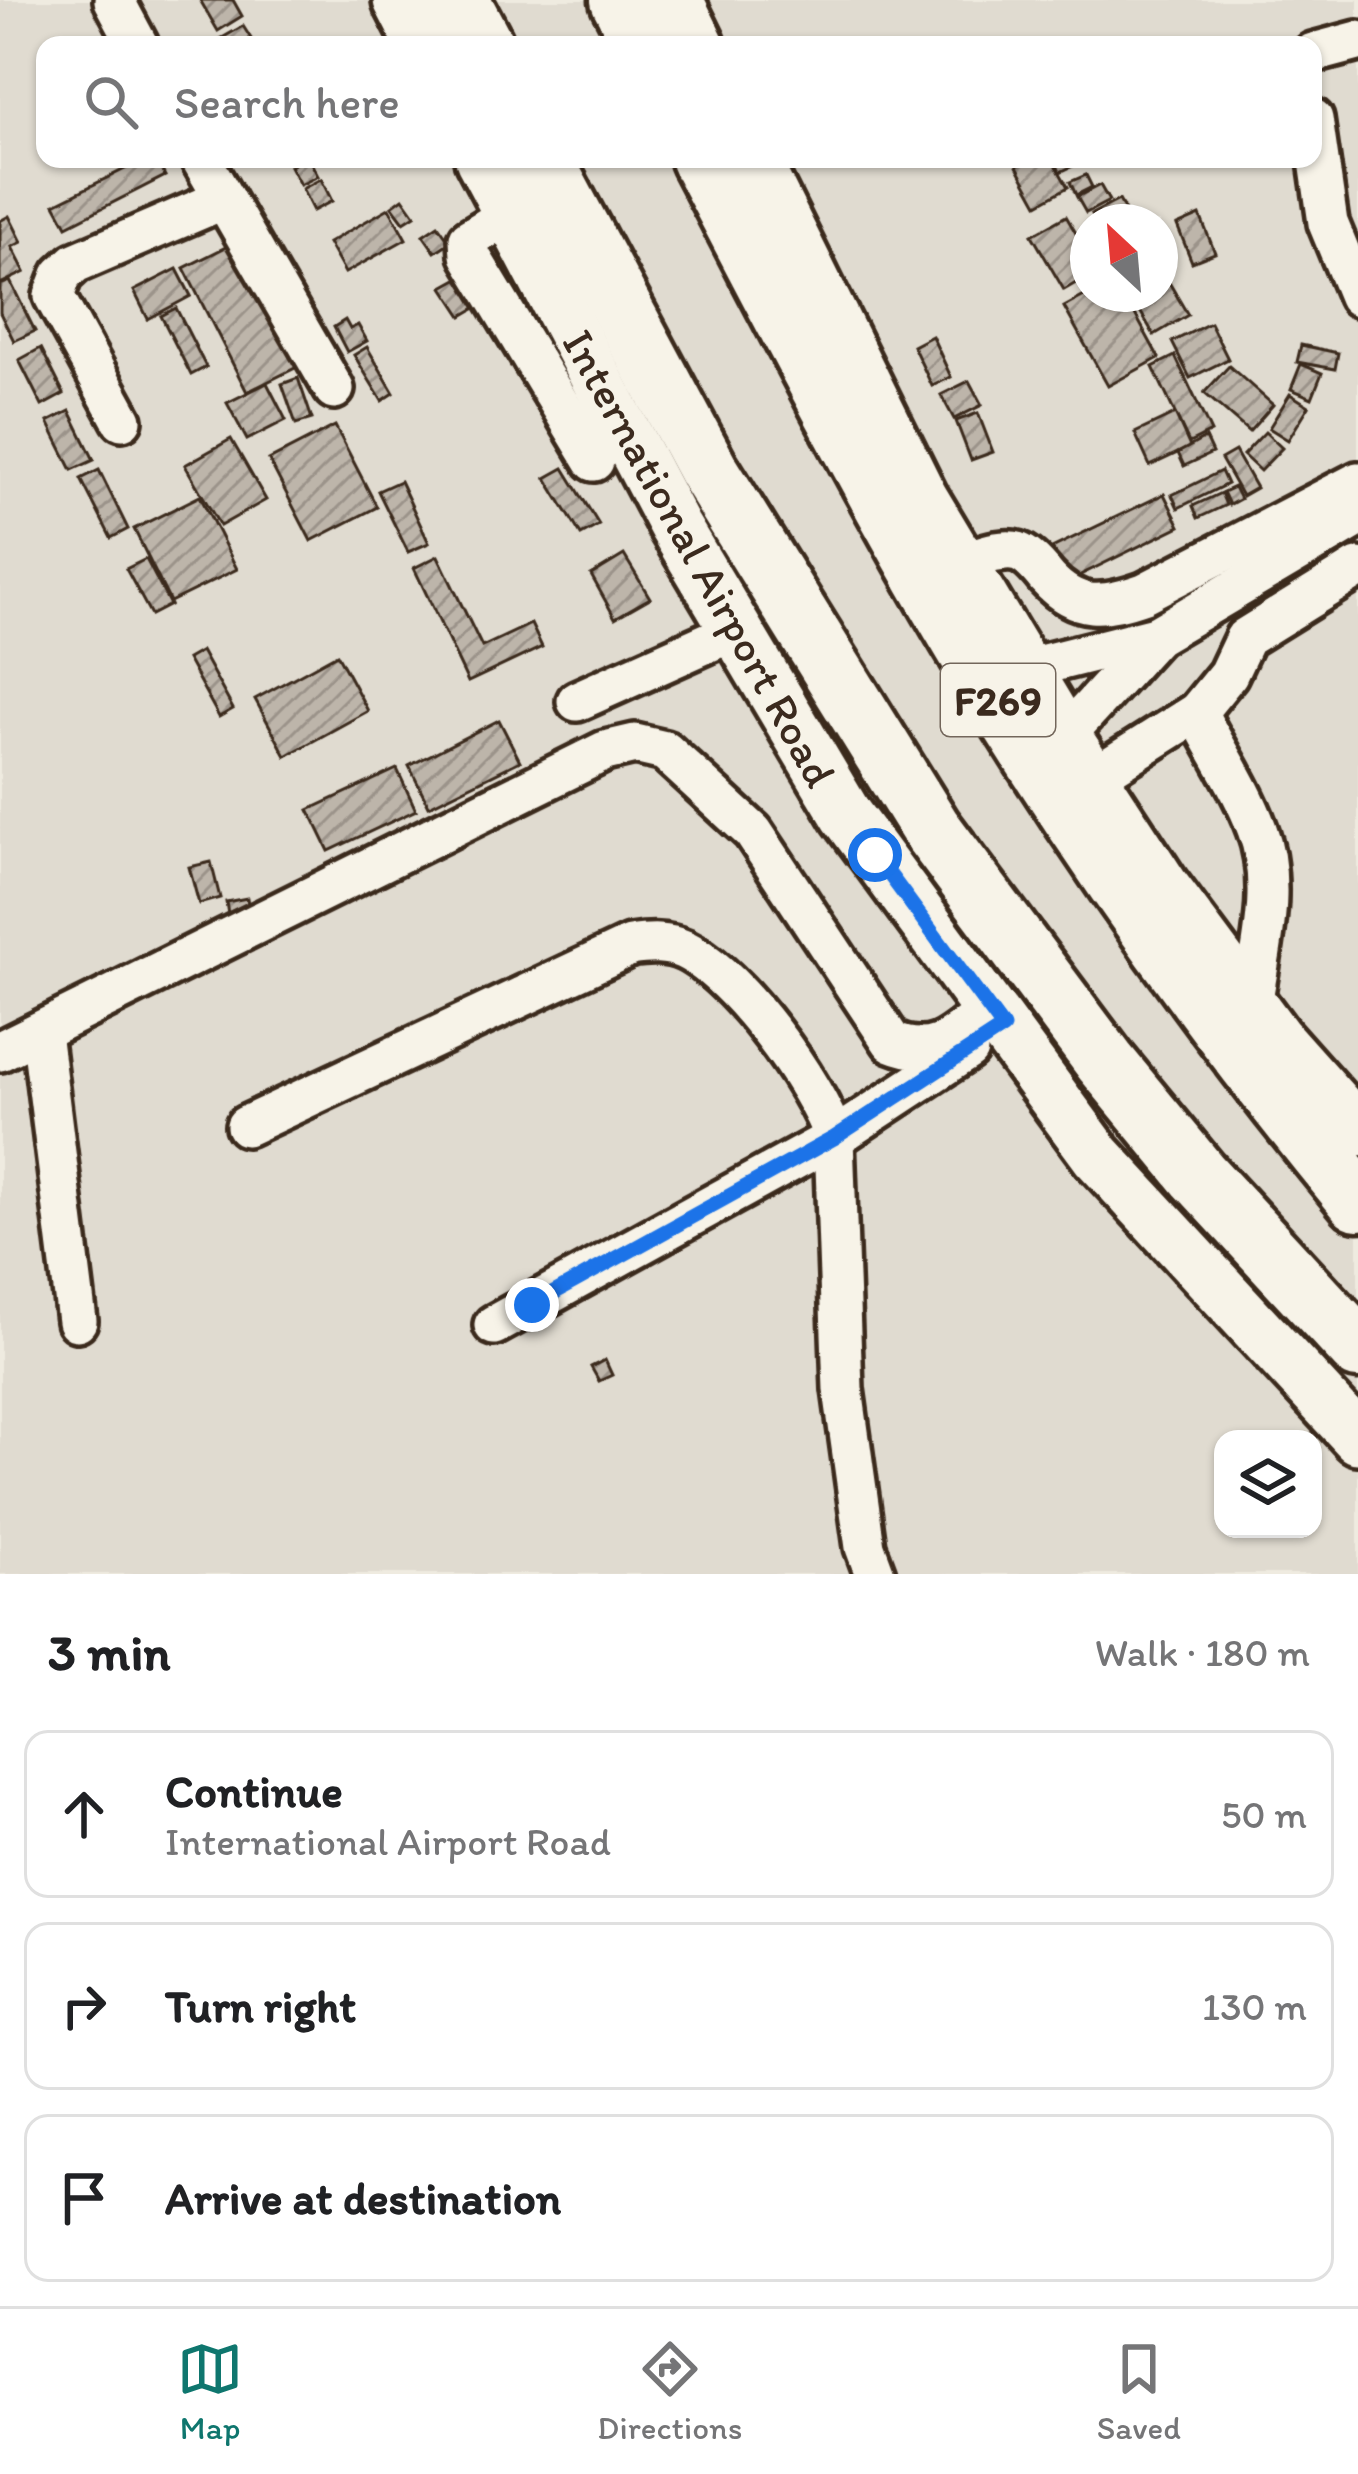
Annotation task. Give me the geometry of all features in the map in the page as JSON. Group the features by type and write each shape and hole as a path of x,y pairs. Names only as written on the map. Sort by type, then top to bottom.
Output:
{"highway":[{"path":"460,0 478,36"},
{"path":"621,0 639,36"},
{"name":"International Airport Road","path":"547,168 707,470 931,829 1118,1078 1198,1175 1358,1348"},
{"name":"F269","path":"706,168 849,441 1016,729 1142,920 1358,1200"}],"main road":[{"path":"399,0 417,36"},
{"path":"677,0 695,36"},
{"name":"International Airport Road","path":"487,168 675,527 847,816 1097,1156 1358,1438"},
{"path":"758,168 922,498 1079,756 1163,886 1252,1005 1358,1130"}],"street":[{"path":"115,0 133,36"},
{"path":"1322,49 1358,40"},
{"path":"206,168 334,389"},
{"path":"1320,168 1328,223 1358,296"},
{"path":"122,419 54,296 62,275 75,263 224,199"},
{"path":"510,214 469,239 470,255 594,461"},
{"path":"961,562 1006,551 1022,553 1074,602 1119,602 1358,482"},
{"path":"1025,669 1156,636 1358,517"},
{"path":"1079,756 1197,712 1228,674 1245,638 1358,568"},
{"path":"577,701 736,630"},
{"path":"1079,756 1156,636"},
{"path":"1197,712 1258,830 1265,865 1266,919 1252,1005"},
{"path":"0,1051 605,751 635,744 665,751 754,832 892,1042 916,1052 995,1019"},
{"path":"246,1126 630,946 651,942 680,947 708,963 798,1064 823,1106 834,1138 843,1389 865,1547 875,1574"},
{"path":"494,1325 834,1138 995,1019"},
{"path":"40,1032 77,1321"}],"shaded area":[{"path":"0,0 1358,0 1358,1574 0,1574"}],"building":[{"path":"200,0 233,0 242,16 218,31"},
{"path":"243,26 249,36 226,36"},
{"path":"127,168 161,168 165,176 67,226 55,204"},
{"path":"291,168 314,168 318,176 300,185"},
{"path":"1018,168 1057,168 1068,187 1038,204"},
{"path":"1086,175 1092,187 1076,195 1070,182"},
{"path":"321,179 332,201 313,211 302,189"},
{"path":"1100,185 1109,201 1081,204 1077,197"},
{"path":"403,198 415,215 404,222 392,206"},
{"path":"389,208 406,239 345,273 328,243"},
{"path":"1200,215 1215,253 1192,262 1178,225"},
{"path":"9,216 22,242 12,247 25,272 0,284 0,221"},
{"path":"1066,216 1070,223 1070,286 1064,290 1032,235"},
{"path":"438,225 450,242 435,252 423,235"},
{"path":"242,239 249,271 297,367 247,392 184,268"},
{"path":"177,269 191,296 148,319 134,291"},
{"path":"470,272 486,302 462,316 443,287"},
{"path":"10,281 35,331 14,341 0,313 0,285"},
{"path":"1178,298 1188,315 1154,335 1141,312 1178,312"},
{"path":"1070,304 1070,312 1134,312 1159,358 1108,386 1064,307"},
{"path":"176,308 206,367 191,375 161,316"},
{"path":"345,320 350,329 358,325 367,341 347,352 334,327"},
{"path":"1210,323 1228,359 1190,378 1172,342"},
{"path":"932,336 951,377 932,386 913,346"},
{"path":"1301,345 1338,353 1335,369 1297,362"},
{"path":"367,347 394,393 382,401 354,355"},
{"path":"41,348 64,394 42,406 19,360"},
{"path":"1175,356 1211,432 1189,443 1153,367"},
{"path":"1301,364 1322,373 1312,398 1291,389"},
{"path":"1229,366 1273,405 1249,432 1204,393"},
{"path":"298,378 312,419 296,424 282,384"},
{"path":"969,381 982,405 954,419 941,395"},
{"path":"267,383 286,420 247,440 227,403"},
{"path":"1290,394 1309,406 1288,440 1269,428"},
{"path":"70,411 94,460 72,470 48,422"},
{"path":"978,413 993,452 971,460 956,421"},
{"path":"1175,414 1190,447 1150,466 1135,433"},
{"path":"335,426 377,507 311,541 269,460"},
{"path":"1265,432 1282,448 1260,471 1243,455"},
{"path":"1205,438 1212,453 1184,466 1178,453"},
{"path":"231,439 266,500 220,526 185,465"},
{"path":"1235,451 1256,488 1242,496 1221,459"},
{"path":"564,468 599,525 581,535 546,478"},
{"path":"99,470 128,529 111,538 81,479"},
{"path":"1221,471 1227,484 1178,508 1172,495"},
{"path":"400,481 429,543 408,552 378,491"},
{"path":"1234,487 1240,499 1229,505 1223,492"},
{"path":"1221,493 1226,505 1198,518 1193,506"},
{"path":"1164,494 1180,526 1068,581 1052,548"},
{"path":"200,496 237,569 170,602 134,529"},
{"path":"624,555 650,598 615,618 591,575"},
{"path":"438,556 482,647 531,624 542,647 468,682 414,568"},
{"path":"146,559 170,605 151,615 126,569"},
{"path":"201,651 233,709 219,717 187,659"},
{"path":"337,654 368,711 286,756 255,699"},
{"path":"499,720 520,761 429,806 409,766"},
{"path":"397,769 416,810 329,851 309,810"},
{"path":"211,862 220,898 199,904 189,867"},
{"path":"247,898 251,923 230,927 226,902"},
{"path":"605,1360 612,1375 599,1381 591,1367"}],"route":[{"path":"532,1305 834,1138 1003,1028 875,855"}]}
